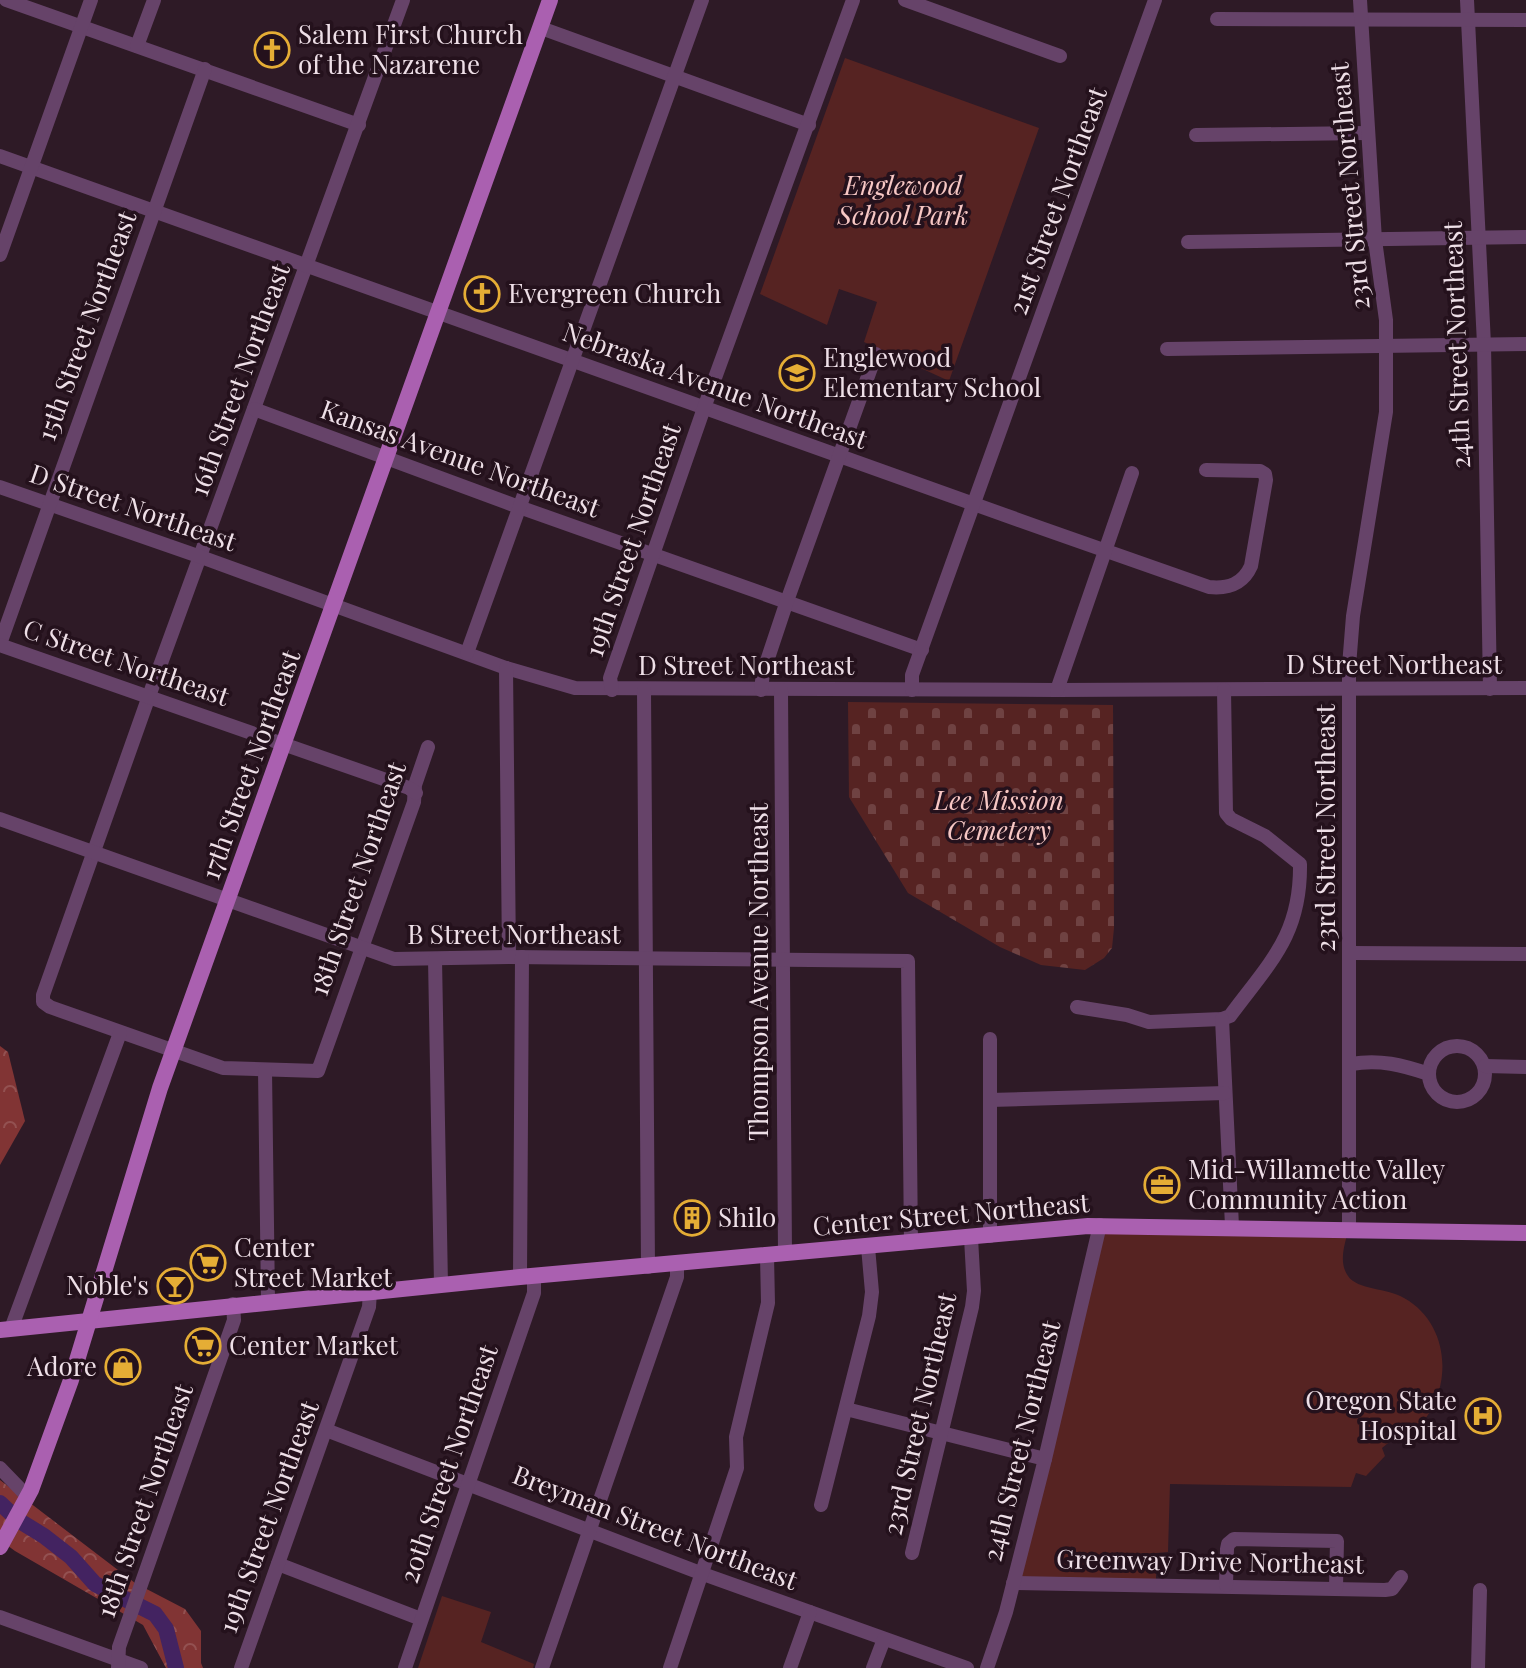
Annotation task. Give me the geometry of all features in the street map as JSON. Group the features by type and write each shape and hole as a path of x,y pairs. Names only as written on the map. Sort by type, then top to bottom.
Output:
{"main road":[{"name":"17th Street Northeast","path":"0,1547 26,1502 91,1320 173,1051 550,0"},
{"name":"Center Street Northeast","path":"6,1329 527,1276 1100,1225 1526,1233"}],"street":[{"path":"6,0 359,125"},
{"path":"0,255 91,0"},
{"path":"137,46 154,0"},
{"name":"16th Street Northeast","path":"120,1033 50,1007 43,1002 43,995 403,0"},
{"path":"467,653 702,0"},
{"name":"19th Street Northeast","path":"612,690 610,678 652,553 853,0"},
{"path":"905,0 1060,56"},
{"name":"21st Street Northeast","path":"912,690 912,675 1155,0"},
{"name":"23rd Street Northeast","path":"1349,1228 1349,690 1353,616 1386,412 1387,346 1384,296 1375,240 1360,0"},
{"name":"24th Street Northeast","path":"1467,0 1484,344 1490,689"},
{"path":"1217,19 1526,20"},
{"path":"541,28 809,125"},
{"name":"15th Street Northeast","path":"0,644 205,69"},
{"path":"1196,135 1367,133"},
{"name":"Nebraska Avenue Northeast","path":"0,156 975,505 1209,587 1222,588 1246,577 1255,552 1265,474 1253,470 1206,470"},
{"path":"1188,242 1526,237"},
{"path":"1167,349 1526,344"},
{"path":"761,690 763,673 787,601 876,354"},
{"name":"Kansas Avenue Northeast","path":"254,409 922,650"},
{"path":"1057,690 1132,473"},
{"name":"D Street Northeast","path":"0,487 506,668 575,688 1526,688"},
{"name":"C Street Northeast","path":"0,644 284,743 416,793"},
{"name":"20th Street Northeast","path":"405,1668 534,1293 527,1276 506,668"},
{"path":"644,690 648,1267"},
{"name":"Thompson Avenue Northeast","path":"781,690 785,1254"},
{"path":"1077,1007 1149,1022 1222,1019 1230,1016 1289,934 1295,916 1300,868 1297,860 1226,813 1224,690"},
{"name":"18th Street Northeast","path":"265,1070 318,1071 416,793 415,785 428,747"},
{"name":"B Street Northeast","path":"0,819 394,959 516,957 908,961 911,1243"},
{"path":"1351,953 1526,954"},
{"path":"435,959 441,1285"},
{"path":"1222,1019 1232,1226"},
{"path":"6,1329 120,1033 223,1068 265,1070 268,1301"},
{"path":"990,1039 990,1236"},
{"path":"1458,1045 1475,1051 1485,1066 1484,1084 1479,1092 1465,1101 1449,1101 1441,1097 1435,1091 1429,1074 1434,1057 1449,1046 1458,1045"},
{"path":"1351,1064 1390,1062 1429,1074"},
{"path":"1485,1066 1526,1067"},
{"path":"990,1100 1225,1093"},
{"name":"24th Street Northeast","path":"987,1668 1045,1459 1100,1225"},
{"name":"23rd Street Northeast","path":"912,1553 974,1291 971,1238"},
{"path":"821,1505 872,1302 868,1247"},
{"path":"670,1668 737,1468 736,1437 769,1295 767,1256"},
{"path":"542,1668 677,1277 677,1264"},
{"name":"19th Street Northeast","path":"241,1668 369,1307 370,1291"},
{"name":"18th Street Northeast","path":"118,1664 130,1616 234,1320 233,1304"},
{"path":"846,1409 1045,1459"},
{"name":"Breyman Street Northeast","path":"326,1430 703,1574 967,1668"},
{"path":"0,1468 26,1502"},
{"path":"1226,1585 1227,1549 1234,1539 1337,1541 1336,1588"},
{"path":"278,1564 421,1619"},
{"name":"Greenway Drive Northeast","path":"1013,1583 1385,1590 1392,1589 1401,1577"},
{"path":"1478,1668 1480,1590"},
{"path":"790,1668 810,1612"},
{"path":"0,1617 118,1664 141,1668"},
{"path":"873,1668 884,1639"}],"green space":[{"name":"Englewood School Park","path":"845,58 1039,128 949,381 864,342 877,302 839,289 827,325 760,294"},
{"name":"Lee Mission Cemetery","path":"848,702 1113,705 1114,928 1112,948 1104,958 1085,970 1041,965 1000,947 908,893 849,797"},
{"path":"0,1046 8,1052 25,1121 0,1165"},
{"path":"1100,1225 1349,1228 1343,1259 1345,1271 1352,1281 1404,1298 1420,1310 1432,1326 1440,1344 1442,1363 1441,1383 1435,1402 1411,1434 1404,1430 1382,1448 1385,1456 1366,1476 1356,1473 1351,1487 1170,1484 1168,1552 1156,1553 1156,1584 1013,1583"},
{"path":"0,1480 135,1583 185,1609 201,1631 203,1668 166,1668 143,1625 0,1540"},
{"path":"442,1596 491,1612 481,1642 534,1664 533,1668 418,1668"}],"waterway":[{"path":"0,1503 18,1520 71,1557 95,1584 155,1614 166,1629 176,1668"}],"place":[{"name":"Salem First Church of the Nazarene","path":"272,50"},
{"name":"Evergreen Church","path":"482,294"},
{"name":"Englewood Elementary School","path":"797,373"},
{"name":"Mid-Willamette Valley Community Action","path":"1162,1185"},
{"name":"Shilo","path":"692,1218"},
{"name":"Center Street Market","path":"208,1263"},
{"name":"Noble's","path":"175,1286"},
{"name":"Center Market","path":"203,1346"},
{"name":"Adore","path":"123,1367"},
{"name":"Oregon State Hospital","path":"1483,1416"}]}
